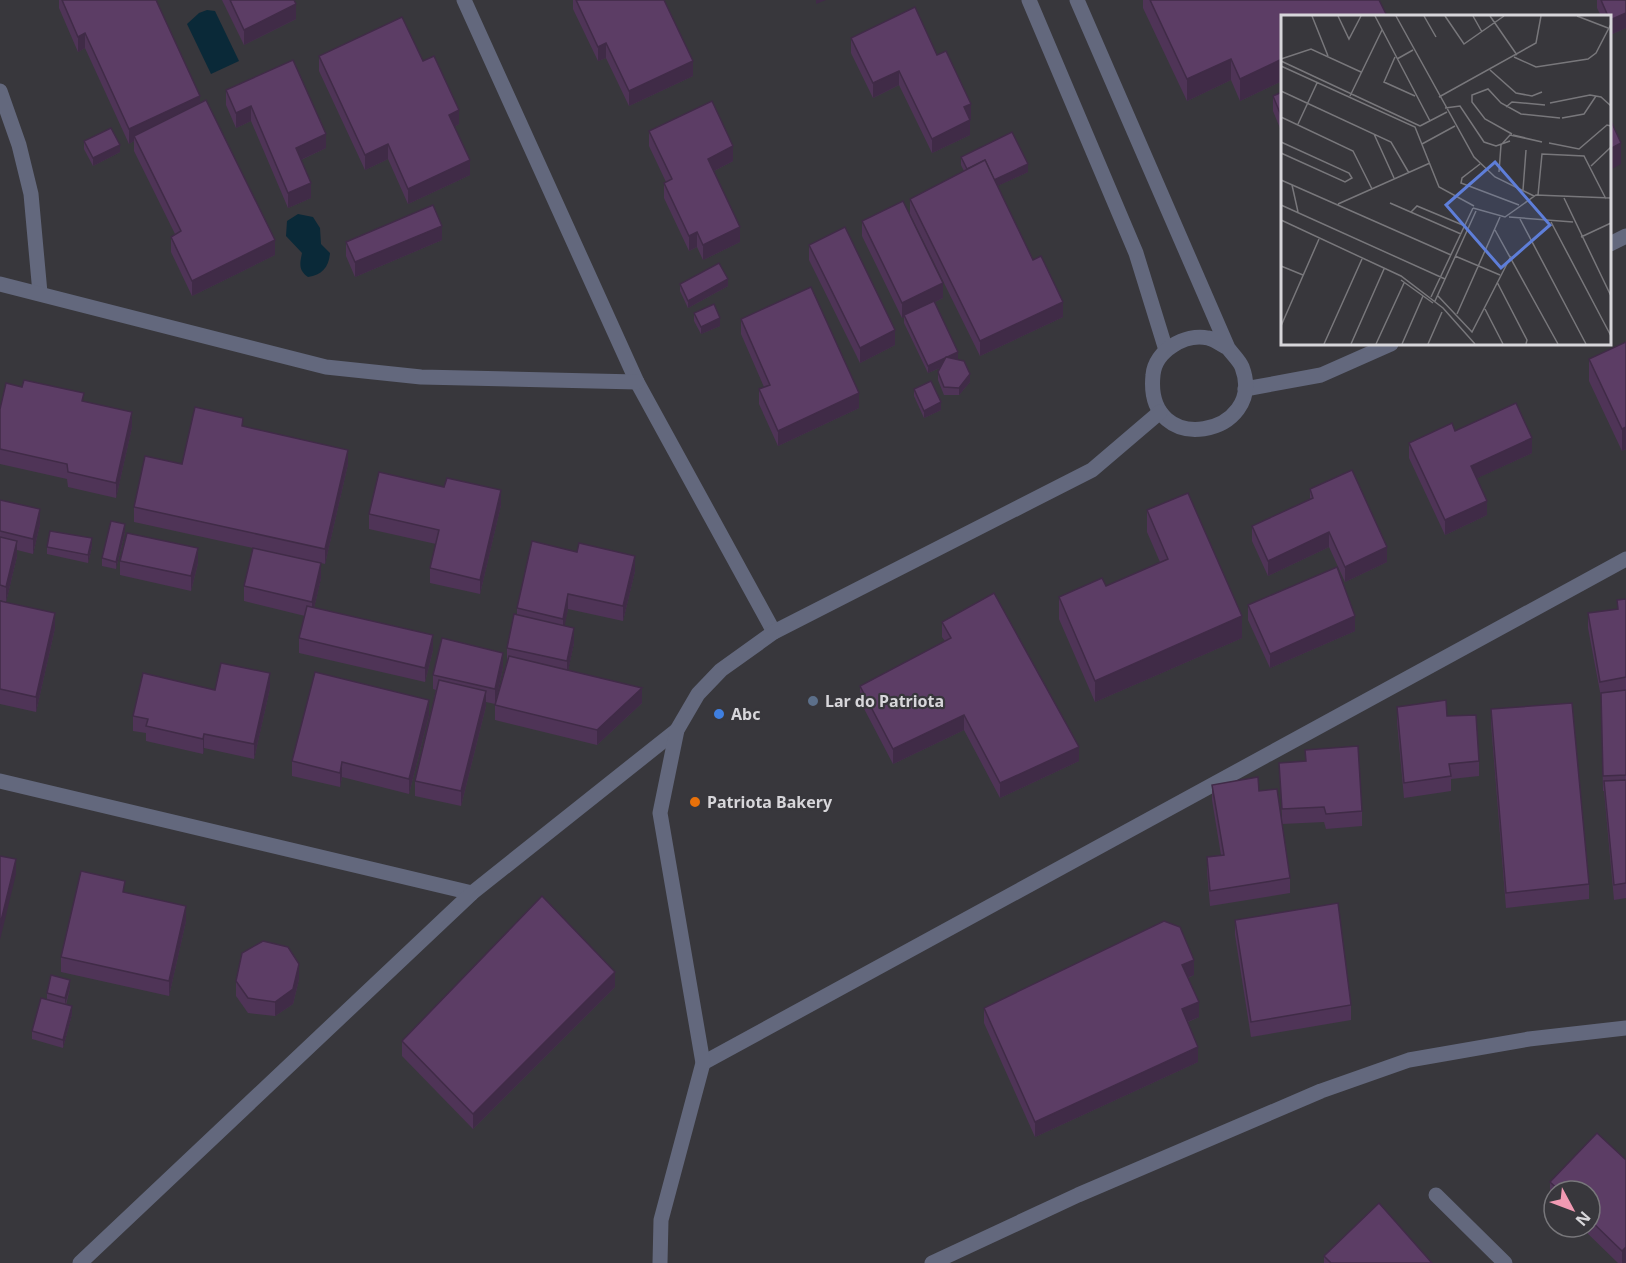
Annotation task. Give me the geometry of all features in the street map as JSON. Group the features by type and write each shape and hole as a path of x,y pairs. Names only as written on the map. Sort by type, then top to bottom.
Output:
{"street":[{"path":"464,0 637,382 774,632"},
{"path":"1029,0 1136,253 1166,350"},
{"path":"1079,1 1228,348 1242,366 1245,389 1238,410 1221,425 1199,431 1177,426 1160,412 1151,392 1153,368 1166,350 1185,339 1208,338 1228,348"},
{"path":"0,91 19,145 31,194 40,294"},
{"path":"1611,244 1626,236"},
{"path":"0,284 327,367 421,377 637,382"},
{"path":"1245,389 1322,375 1389,345"},
{"path":"80,1263 472,893 676,730 698,694 721,670 774,632 1092,470 1160,412"},
{"path":"703,1064 1626,559"},
{"path":"660,1263 661,1220 703,1064 660,813 676,730"},
{"path":"0,781 472,893"},
{"path":"932,1263 1078,1195 1279,1109 1410,1060 1529,1039 1626,1028"},
{"path":"1436,1195 1505,1263"}],"water":[{"path":"207,10 215,11 239,61 211,74 187,24 199,13"},
{"path":"298,214 313,217 320,228 321,244 330,253 324,270 308,277 301,269 302,253 286,236 287,221"}],"building":[{"path":"62,0 156,0 200,96 129,129 85,33 78,37"},
{"path":"230,0 294,0 296,4 244,30"},
{"path":"576,0 664,0 693,61 629,91 606,43 598,47"},
{"path":"1150,0 1379,0 1386,15 1281,15 1281,59 1240,79 1231,59 1187,79"},
{"path":"1601,0 1626,0 1626,13 1611,20 1611,15 1608,15"},
{"path":"915,7 937,55 946,51 971,104 964,107 970,120 932,139 899,71 873,83 851,38"},
{"path":"402,17 423,61 434,56 459,110 449,115 470,160 408,189 388,144 365,155 319,56"},
{"path":"293,60 326,134 296,148 311,183 288,193 251,106 236,113 226,90"},
{"path":"1281,92 1281,116 1273,96"},
{"path":"206,100 275,240 192,281 171,237 181,231 134,136"},
{"path":"712,101 733,146 708,159 740,227 703,245 697,232 689,236 664,183 672,179 649,131"},
{"path":"1611,121 1621,143 1611,148"},
{"path":"111,128 120,145 93,158 84,141"},
{"path":"1012,132 1028,164 994,180 985,160 967,169 961,157"},
{"path":"985,160 1033,260 1041,256 1063,302 980,341 910,199"},
{"path":"903,201 943,283 902,303 862,221"},
{"path":"433,205 442,226 355,262 346,242"},
{"path":"845,227 895,330 860,348 809,245"},
{"path":"719,263 728,279 688,301 680,284"},
{"path":"811,287 859,393 778,431 759,389 770,385 741,319"},
{"path":"934,301 958,352 928,366 904,315"},
{"path":"714,304 720,318 701,327 694,313"},
{"path":"1626,342 1626,427 1622,429 1589,359"},
{"path":"946,357 964,361 970,374 959,388 944,387 938,372"},
{"path":"24,380 84,393 82,401 132,412 116,483 68,472 67,464 0,449 0,409 6,383 22,387"},
{"path":"931,381 941,402 924,411 914,389"},
{"path":"1516,403 1532,438 1471,466 1487,501 1445,520 1409,443 1452,423 1455,431"},
{"path":"195,407 243,418 242,426 348,450 325,549 134,507 145,456 182,464"},
{"path":"1352,470 1387,547 1345,567 1329,532 1268,561 1252,526 1313,498 1310,489"},
{"path":"379,472 444,487 447,478 501,490 480,580 430,568 439,530 369,514"},
{"path":"1188,493 1242,616 1095,681 1059,597 1102,578 1106,586 1168,559 1147,510"},
{"path":"0,500 40,509 33,539 0,531"},
{"path":"111,521 125,524 116,562 102,558"},
{"path":"50,531 92,538 88,555 47,547"},
{"path":"127,533 198,548 191,576 120,561"},
{"path":"0,537 17,541 6,587 0,585"},
{"path":"532,541 577,552 579,543 635,556 623,606 568,594 563,619 517,608"},
{"path":"253,548 321,563 312,602 244,586"},
{"path":"1337,567 1355,616 1270,654 1248,605"},
{"path":"994,593 1079,747 1000,783 964,715 893,749 860,686 951,638 942,622"},
{"path":"1626,599 1626,677 1600,682 1588,613 1618,609 1617,600"},
{"path":"0,601 55,613 36,697 0,689"},
{"path":"307,606 433,635 425,668 299,638"},
{"path":"514,614 574,628 567,661 507,648"},
{"path":"442,638 503,653 495,689 433,675"},
{"path":"509,656 642,688 597,730 495,705"},
{"path":"221,663 270,673 254,744 204,734 203,739 146,726 148,719 133,716 143,673 215,690"},
{"path":"315,672 429,700 409,779 342,762 340,773 292,761"},
{"path":"439,680 486,691 461,791 415,781"},
{"path":"1626,690 1626,775 1603,776 1601,693"},
{"path":"1446,700 1447,716 1476,715 1479,761 1449,764 1451,776 1404,783 1397,707"},
{"path":"1572,703 1589,884 1506,893 1491,709"},
{"path":"1358,746 1362,811 1326,814 1324,807 1282,809 1279,763 1306,761 1305,750"},
{"path":"1258,777 1259,791 1277,789 1290,878 1210,891 1207,857 1224,855 1212,785"},
{"path":"1626,780 1626,883 1614,885 1604,781"},
{"path":"0,856 16,859 0,925"},
{"path":"81,871 125,881 123,892 186,906 169,981 61,957"},
{"path":"542,896 615,972 473,1114 402,1041"},
{"path":"1338,903 1351,1005 1251,1022 1235,920"},
{"path":"1164,921 1180,927 1194,960 1182,965 1199,1002 1182,1009 1198,1047 1035,1122 984,1008"},
{"path":"263,941 288,947 299,964 293,989 275,1002 248,998 236,981 242,953"},
{"path":"51,975 70,980 65,998 47,993"},
{"path":"41,998 72,1006 63,1040 32,1031"},
{"path":"1597,1133 1626,1160 1626,1247 1622,1251 1602,1232 1602,1179 1553,1179"},
{"path":"1379,1203 1432,1263 1331,1263 1324,1256"}],"place":[{"name":"Lar do Patriota","path":"813,701"},
{"name":"Abc","path":"719,714"},
{"name":"Patriota Bakery","path":"695,802"}]}
